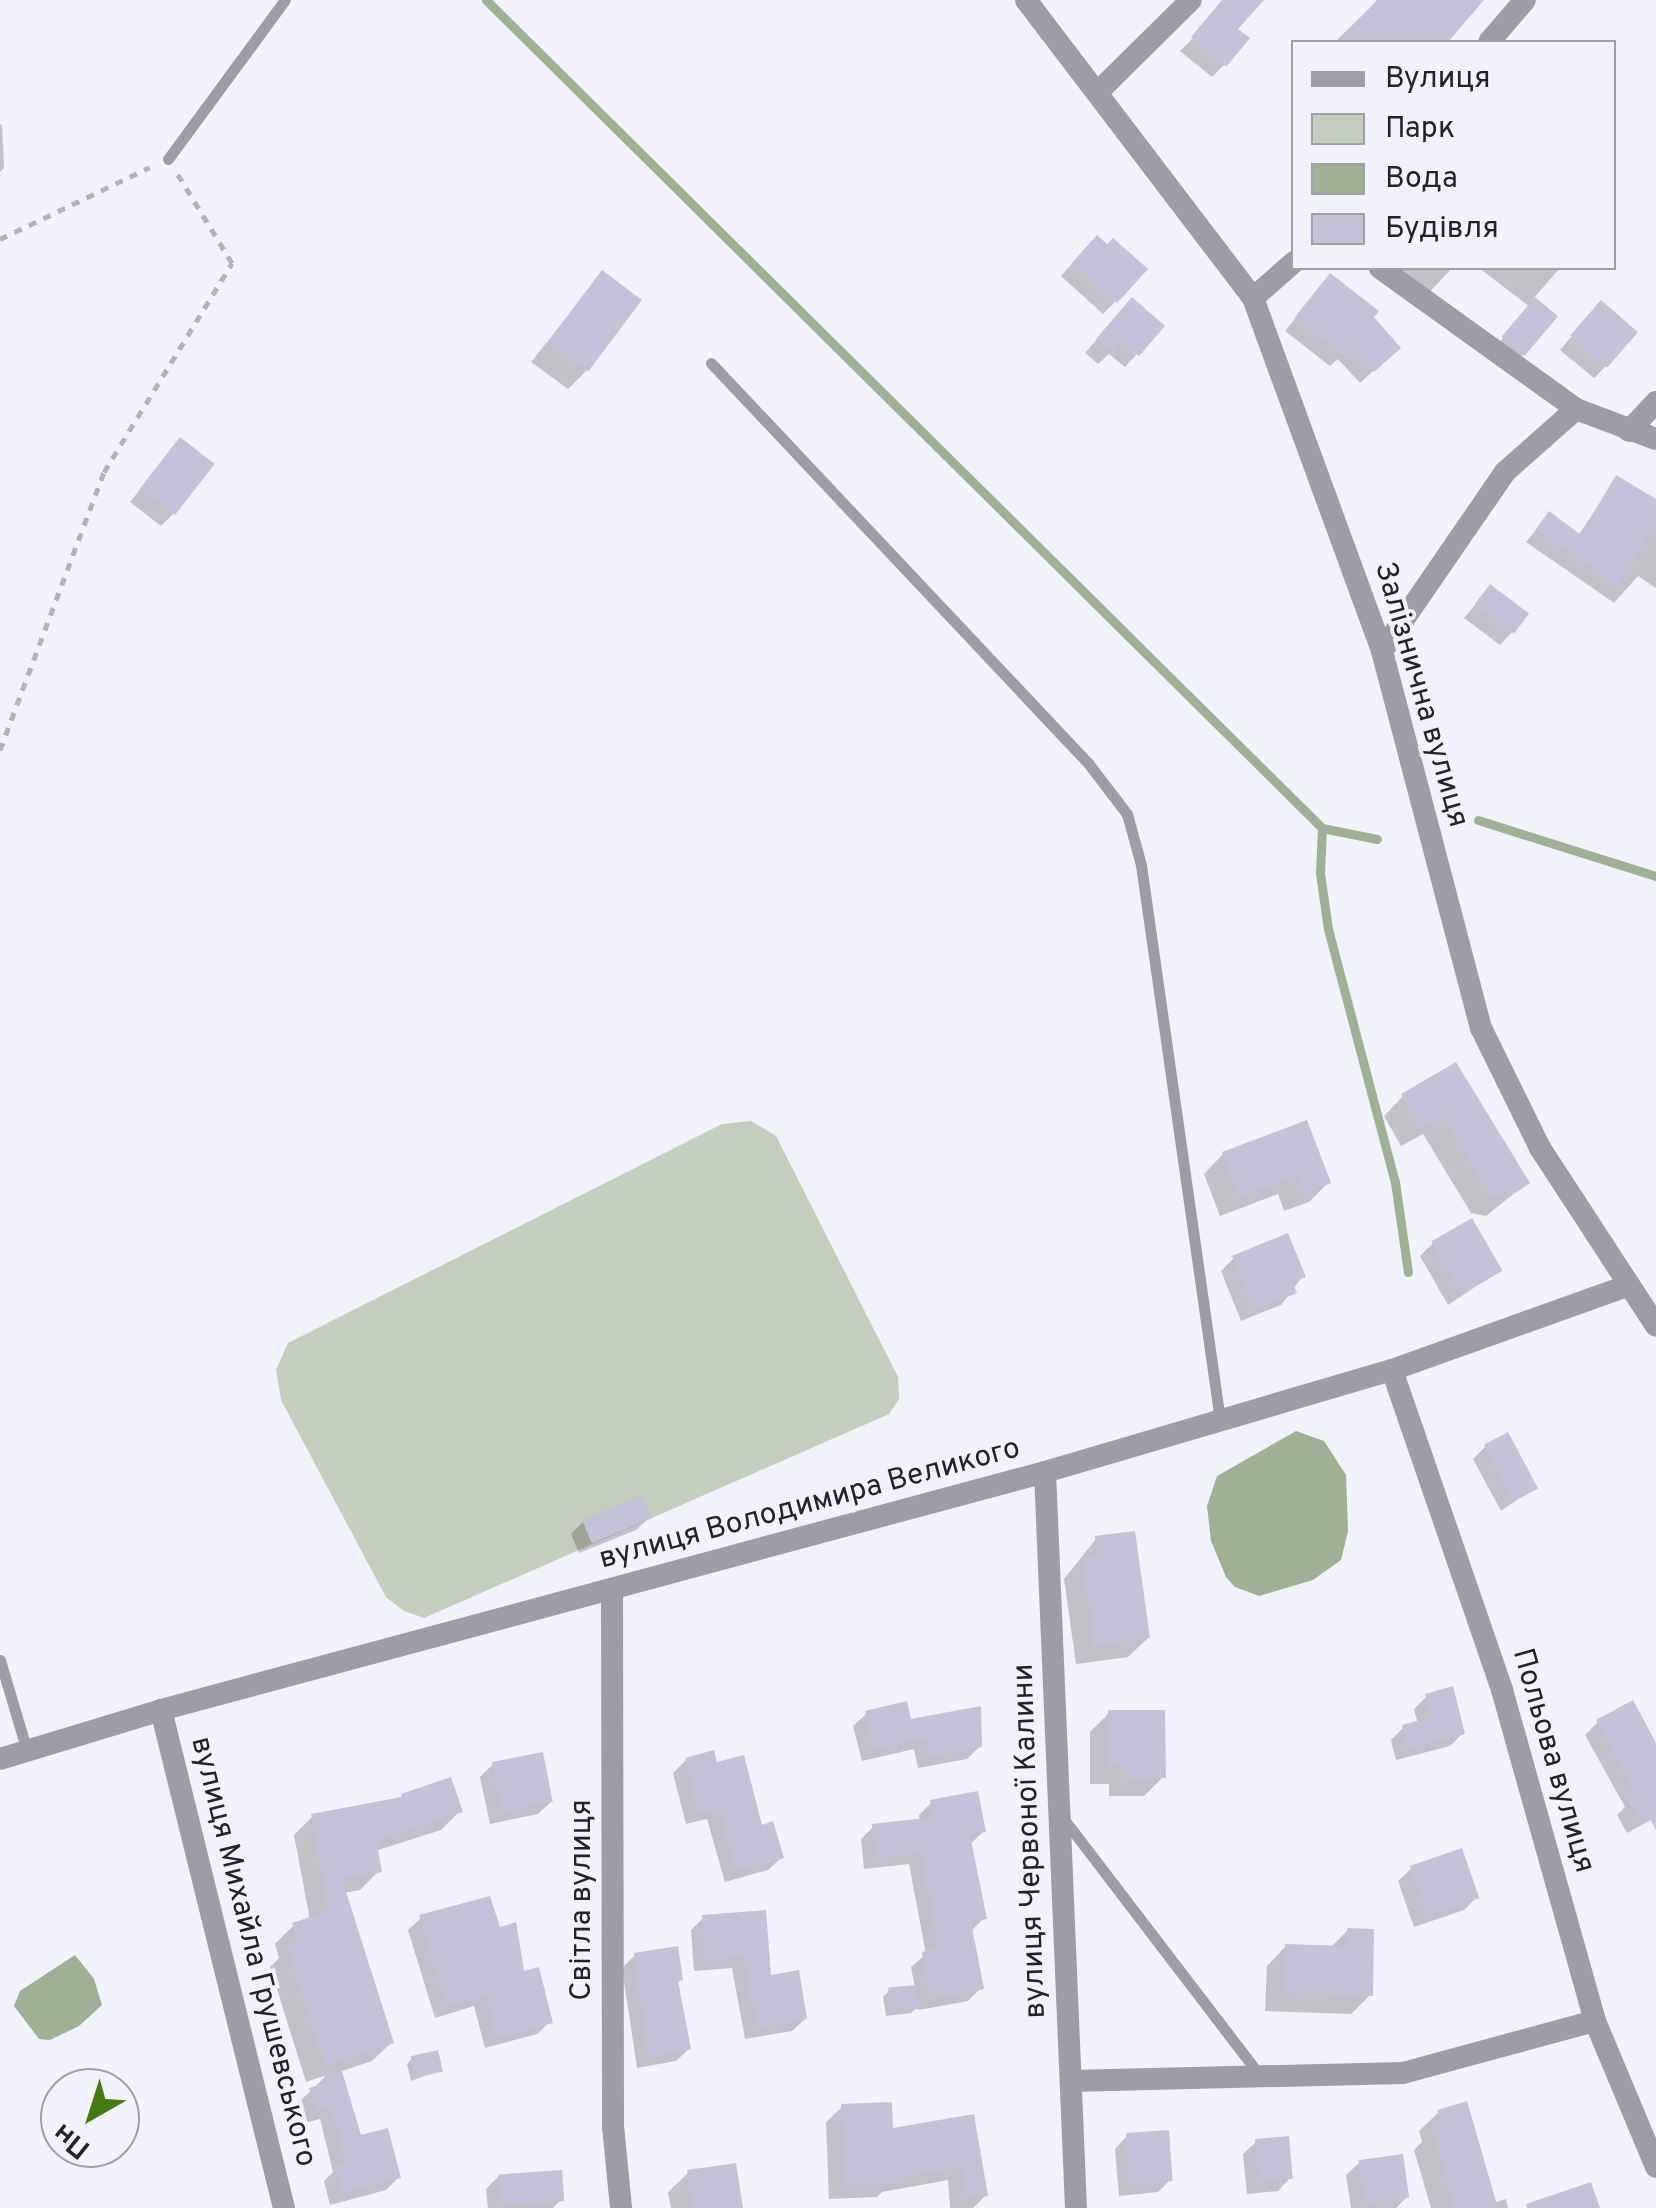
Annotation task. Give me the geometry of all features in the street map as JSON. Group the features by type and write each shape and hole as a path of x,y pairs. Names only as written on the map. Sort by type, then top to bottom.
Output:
{"street":[{"name":"Залізнична вулиця","path":"1026,0 1252,298 1382,650 1480,1028 1540,1148 1656,1326"},
{"path":"1098,90 1191,0"},
{"path":"1491,40 1525,0"},
{"path":"1252,298 1291,265"},
{"path":"1383,270 1576,409 1656,439"},
{"path":"1628,431 1656,402"},
{"path":"1382,650 1505,472 1576,409"},
{"name":"вулиця Володимира Великого","path":"0,1759 161,1710 1045,1472 1392,1370 1629,1286"},
{"name":"Польова вулиця","path":"1392,1370 1502,1690 1596,2021 1656,2167"},
{"name":"вулиця Червоної Калини","path":"1045,1472 1076,2208"},
{"name":"Світла вулиця","path":"612,1591 613,2126 621,2208"},
{"name":"вулиця Михайла Грушевського","path":"161,1710 284,2208"},
{"path":"1070,2080 1403,2073 1596,2021"}],"lane":[{"path":"168,159 285,0"},
{"path":"711,362 1074,748 1127,814 1141,865 1220,1420"},
{"path":"0,1660 27,1751"},
{"path":"1059,1812 1108,1882 1260,2076"}],"path":[{"path":"0,239 168,159 232,263 104,472 0,750"}],"green space":[{"path":"751,1121 776,1136 898,1377 899,1399 889,1414 424,1618 404,1611 386,1597 281,1400 276,1370 288,1343 722,1124"}],"water":[{"path":"1296,1431 1324,1441 1346,1475 1348,1531 1341,1560 1313,1580 1259,1596 1235,1587 1226,1577 1211,1541 1207,1506 1217,1476"},
{"path":"75,1955 94,1979 102,2005 79,2026 50,2040 39,2039 14,2006 20,1991"}],"building":[{"path":"1222,0 1264,0 1238,29 1250,38 1226,67 1191,37"},
{"path":"1377,0 1484,0 1450,40 1341,40"},
{"path":"1097,235 1107,244 1113,238 1148,269 1117,303 1072,263"},
{"path":"602,270 642,300 588,371 548,341"},
{"path":"1330,273 1379,311 1374,317 1401,348 1374,372 1351,347 1344,356 1295,317"},
{"path":"1132,297 1165,326 1139,356 1122,342 1113,353 1096,339"},
{"path":"1535,297 1558,316 1525,356 1502,337"},
{"path":"1601,300 1638,332 1607,368 1570,335"},
{"path":"180,437 215,464 175,515 140,488"},
{"path":"1616,475 1656,499 1656,522 1618,586 1536,529 1549,511 1581,535"},
{"path":"1490,584 1529,613 1514,633 1475,604"},
{"path":"1456,1062 1530,1183 1508,1198 1491,1195 1443,1116 1421,1129 1401,1094"},
{"path":"1307,1120 1331,1183 1304,1193 1297,1176 1239,1198 1222,1152"},
{"path":"1472,1218 1502,1271 1462,1294 1431,1242"},
{"path":"1288,1233 1306,1277 1292,1282 1297,1293 1254,1310 1232,1256"},
{"path":"1508,1432 1538,1489 1514,1501 1484,1445"},
{"path":"642,1495 652,1518 592,1543 582,1520"},
{"path":"1135,1531 1150,1638 1095,1646 1083,1558 1097,1556 1095,1536"},
{"path":"1453,1686 1465,1734 1408,1749 1402,1725 1432,1717 1425,1694"},
{"path":"1633,1700 1656,1743 1656,1830 1649,1817 1640,1822 1628,1800 1637,1795 1596,1720"},
{"path":"907,1701 911,1719 981,1706 982,1747 930,1757 926,1738 874,1750 865,1711"},
{"path":"1108,1710 1165,1710 1166,1778 1127,1778 1127,1766 1109,1766"},
{"path":"714,1750 717,1762 744,1755 762,1825 773,1821 784,1858 738,1871 719,1808 699,1813 685,1758"},
{"path":"543,1752 553,1802 502,1812 492,1762"},
{"path":"451,1777 463,1812 376,1840 382,1872 342,1879 394,2043 325,2065 287,1946 299,1943 292,1923 329,1911 311,1814 402,1797 401,1794"},
{"path":"978,1791 986,1832 970,1835 987,1919 971,1922 984,1989 931,1999 922,1952 939,1948 921,1853 876,1858 872,1824 934,1817 930,1800"},
{"path":"1462,1848 1479,1898 1427,1916 1410,1866"},
{"path":"490,1896 500,1927 516,1922 524,1971 539,1967 553,2023 497,2037 486,1995 447,2007 419,1915"},
{"path":"766,1910 771,1975 799,1970 807,2019 757,2028 744,1957 706,1960 702,1915"},
{"path":"1347,1928 1374,1929 1373,1996 1283,1992 1285,1944 1346,1946"},
{"path":"678,1946 683,1980 678,1981 691,2049 649,2057 634,1953"},
{"path":"917,1985 919,2009 890,2011 888,1988"},
{"path":"438,2050 443,2071 416,2078 411,2056"},
{"path":"342,2071 361,2135 388,2128 401,2178 342,2193 335,2166 346,2163 332,2108 316,2112 309,2088 326,2083 324,2076"},
{"path":"1467,2101 1498,2208 1455,2208 1432,2128 1442,2126 1437,2110"},
{"path":"892,2102 893,2128 974,2114 988,2196 965,2198 962,2167 895,2178 895,2183 844,2184 841,2104"},
{"path":"1169,2130 1173,2181 1130,2184 1126,2133"},
{"path":"1289,2136 1293,2179 1259,2182 1255,2139"},
{"path":"1403,2154 1409,2198 1365,2204 1358,2160"},
{"path":"736,2163 743,2208 692,2208 687,2170"},
{"path":"562,2170 564,2201 500,2205 498,2174"},
{"path":"1591,2182 1600,2208 1527,2208 1526,2204"}],"waterway":[{"path":"486,0 1322,828 1377,839"},
{"path":"1478,820 1656,876"},
{"path":"1322,828 1320,873 1328,929 1395,1182 1408,1272"}]}
